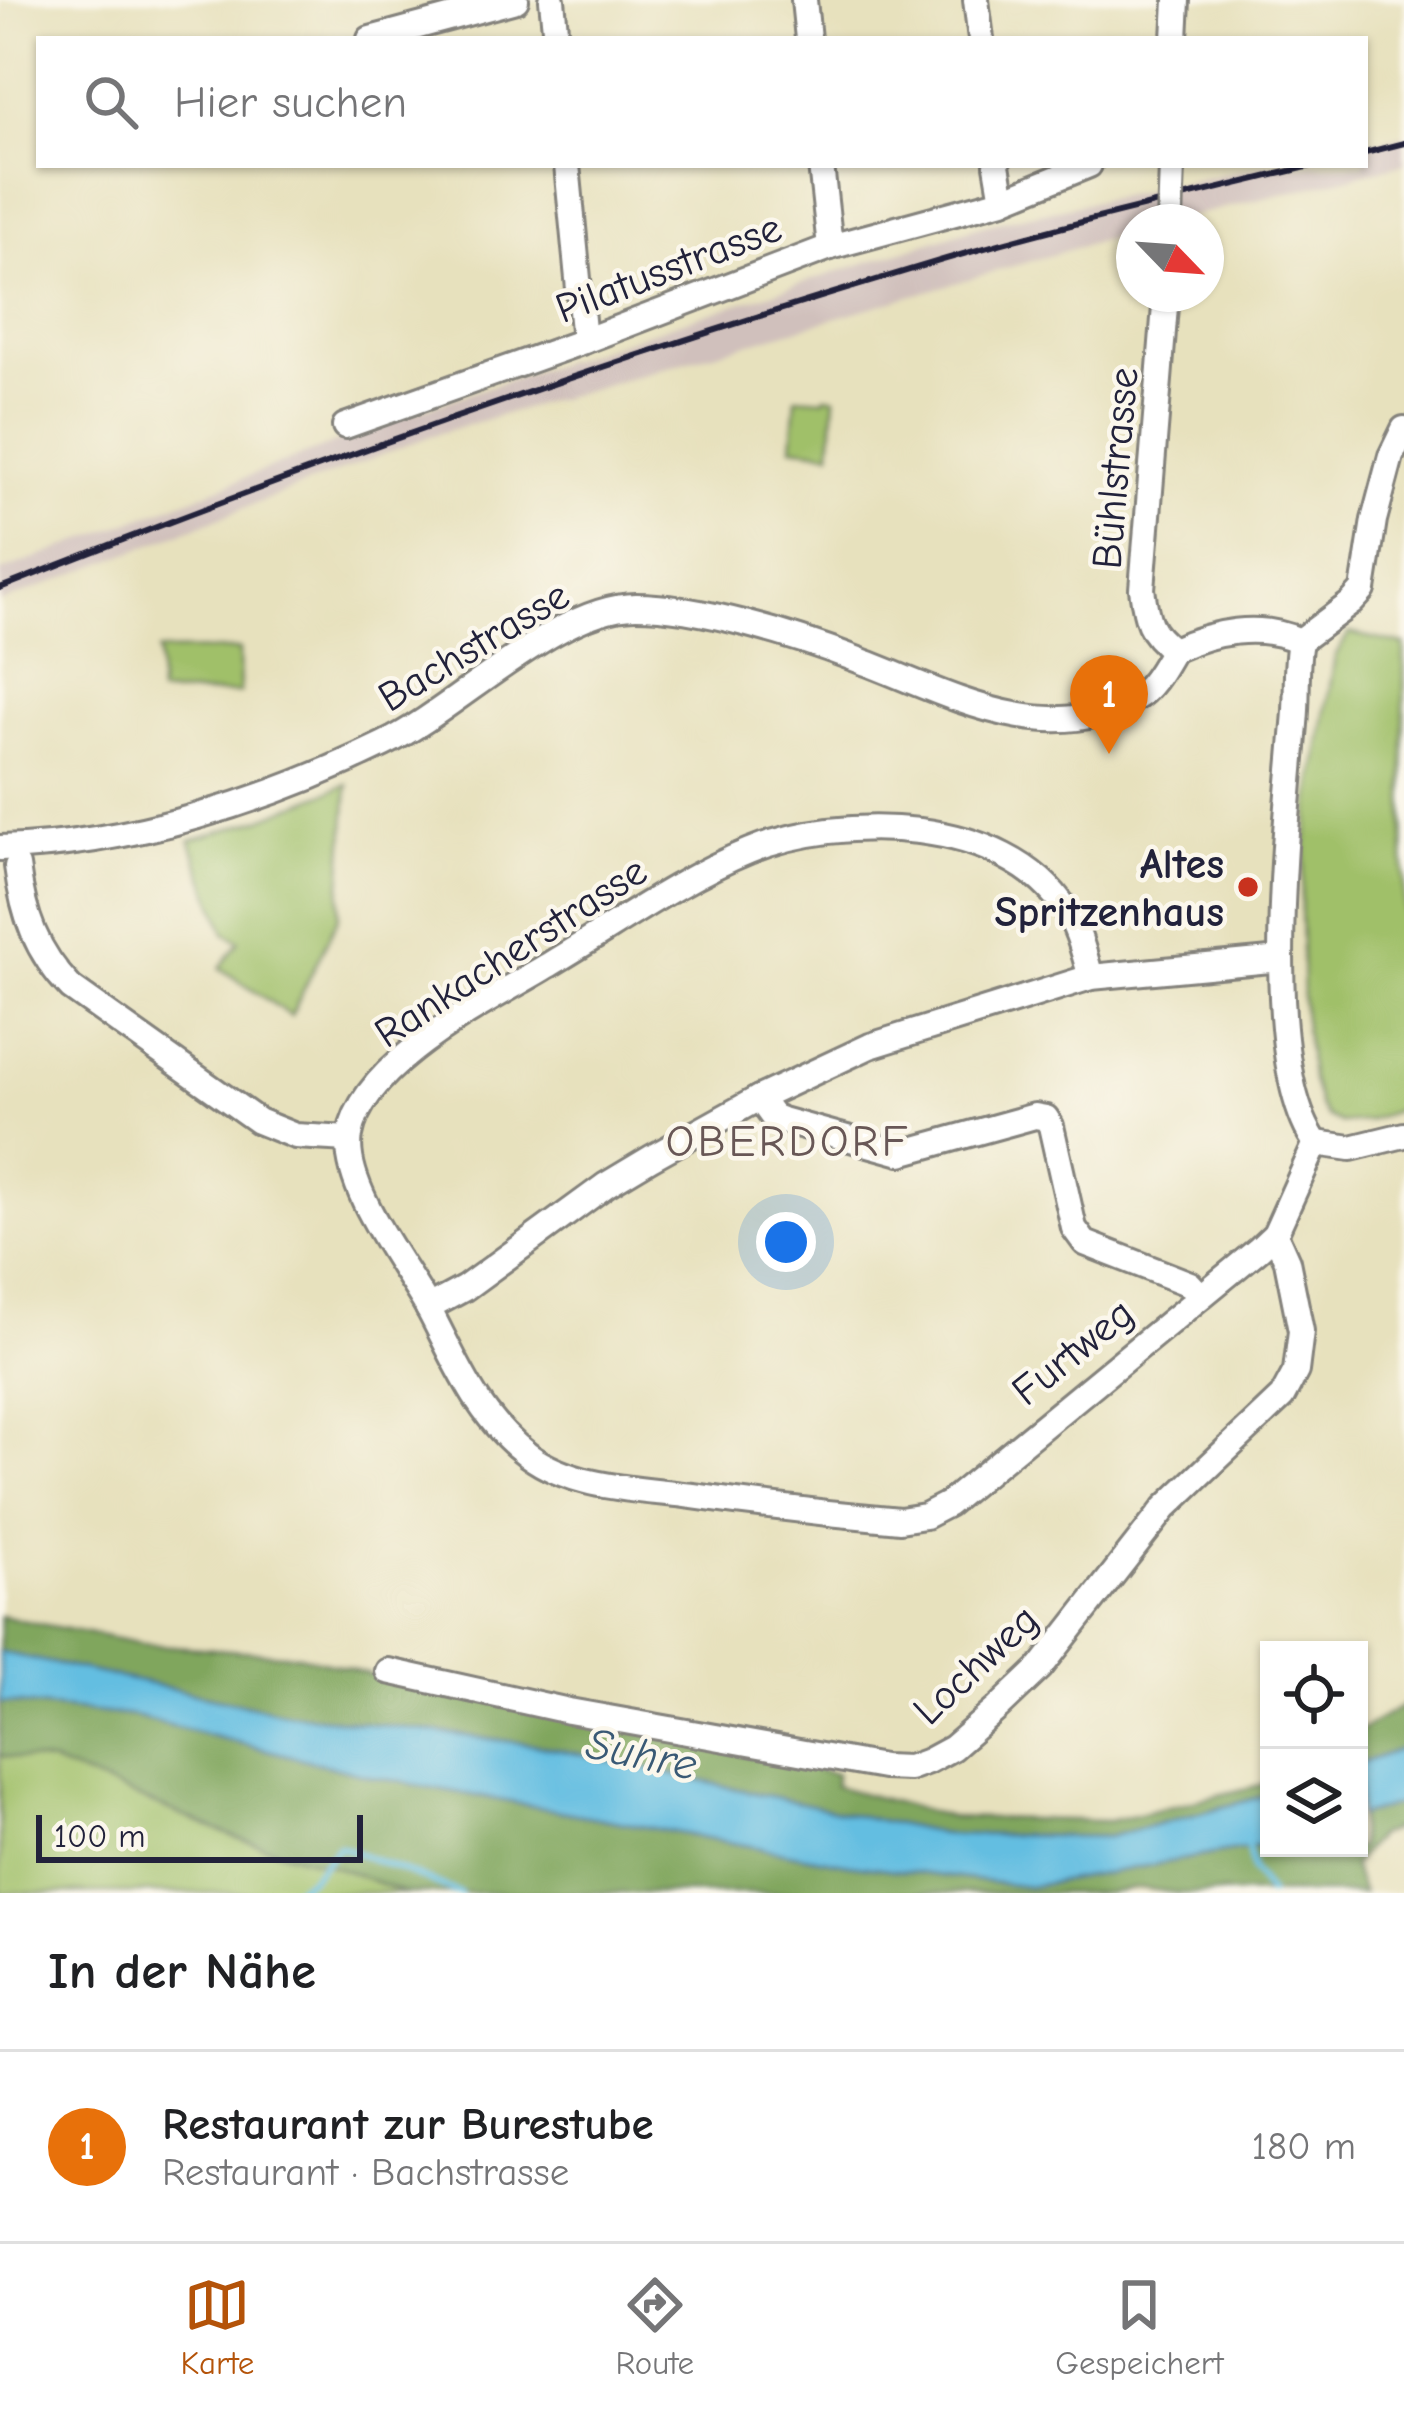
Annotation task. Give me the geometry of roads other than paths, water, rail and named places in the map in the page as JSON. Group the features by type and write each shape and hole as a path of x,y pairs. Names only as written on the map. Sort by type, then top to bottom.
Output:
{"street":[{"path":"381,36 515,0"},
{"path":"552,0 556,36"},
{"path":"804,0 808,36"},
{"path":"976,0 981,36"},
{"path":"1175,36 1177,0"},
{"path":"567,168 584,341"},
{"path":"821,168 830,247"},
{"path":"998,168 1003,200"},
{"name":"Pilatusstrasse","path":"345,426 830,247 1003,200 1082,168"},
{"path":"1171,204 1172,168"},
{"name":"Bühlstrasse","path":"1165,312 1142,589 1146,619 1155,638 1173,650"},
{"path":"1404,429 1391,456 1374,520 1363,590 1300,641 1281,959 1297,1110 1316,1143 1352,1148 1404,1135"},
{"name":"Bachstrasse","path":"9,857 195,816 274,791 383,745 528,651 614,607 682,611 727,621 855,658 962,702 1018,717 1096,713 1136,699 1173,650"},
{"path":"1173,650 1220,633 1281,632 1300,641"},
{"name":"Rankacherstrasse","path":"349,1139 365,1096 390,1070 457,1021 748,851 810,830 865,827 925,832 985,848 1016,863 1040,880 1064,907 1078,932 1091,977"},
{"path":"9,857 33,937 71,988 258,1121 295,1136 349,1139 352,1167 378,1224 428,1308 464,1288 606,1185 759,1099 870,1046 1091,977 1281,959"},
{"name":"Furtweg","path":"759,1099 772,1116 782,1120 901,1153 1035,1116 1046,1118 1074,1228 1085,1243 1190,1284 1201,1296"},
{"name":"Furtweg","path":"428,1308 463,1383 502,1431 529,1456 593,1484 900,1520 925,1516 948,1504 1275,1234 1316,1143"},
{"name":"Lochweg","path":"388,1671 569,1711 883,1767 909,1768 928,1761 952,1748 1040,1667 1165,1508 1290,1385 1301,1351 1301,1330 1287,1261 1275,1234"}],"water":[{"name":"Suhre","path":"0,1652 286,1713 537,1745 942,1834 1108,1837 1260,1797 1260,1846 1028,1887 848,1864 374,1777 134,1716 0,1702"},
{"path":"1404,1748 1404,1797 1398,1804 1368,1813 1368,1761"}],"waterway":[{"path":"1247,1842 1253,1871 1269,1893"},
{"path":"288,1893 312,1877 339,1846 460,1893"}],"railway":[{"path":"1368,152 1404,143"},
{"path":"0,588 341,458 686,340 968,253 1303,168"}],"place":[{"name":"Restaurant zur Burestube","path":"1109,754"},
{"name":"Altes Spritzenhaus","path":"1248,887"}],"district":[{"name":"OBERDORF","path":"788,1140"}]}
